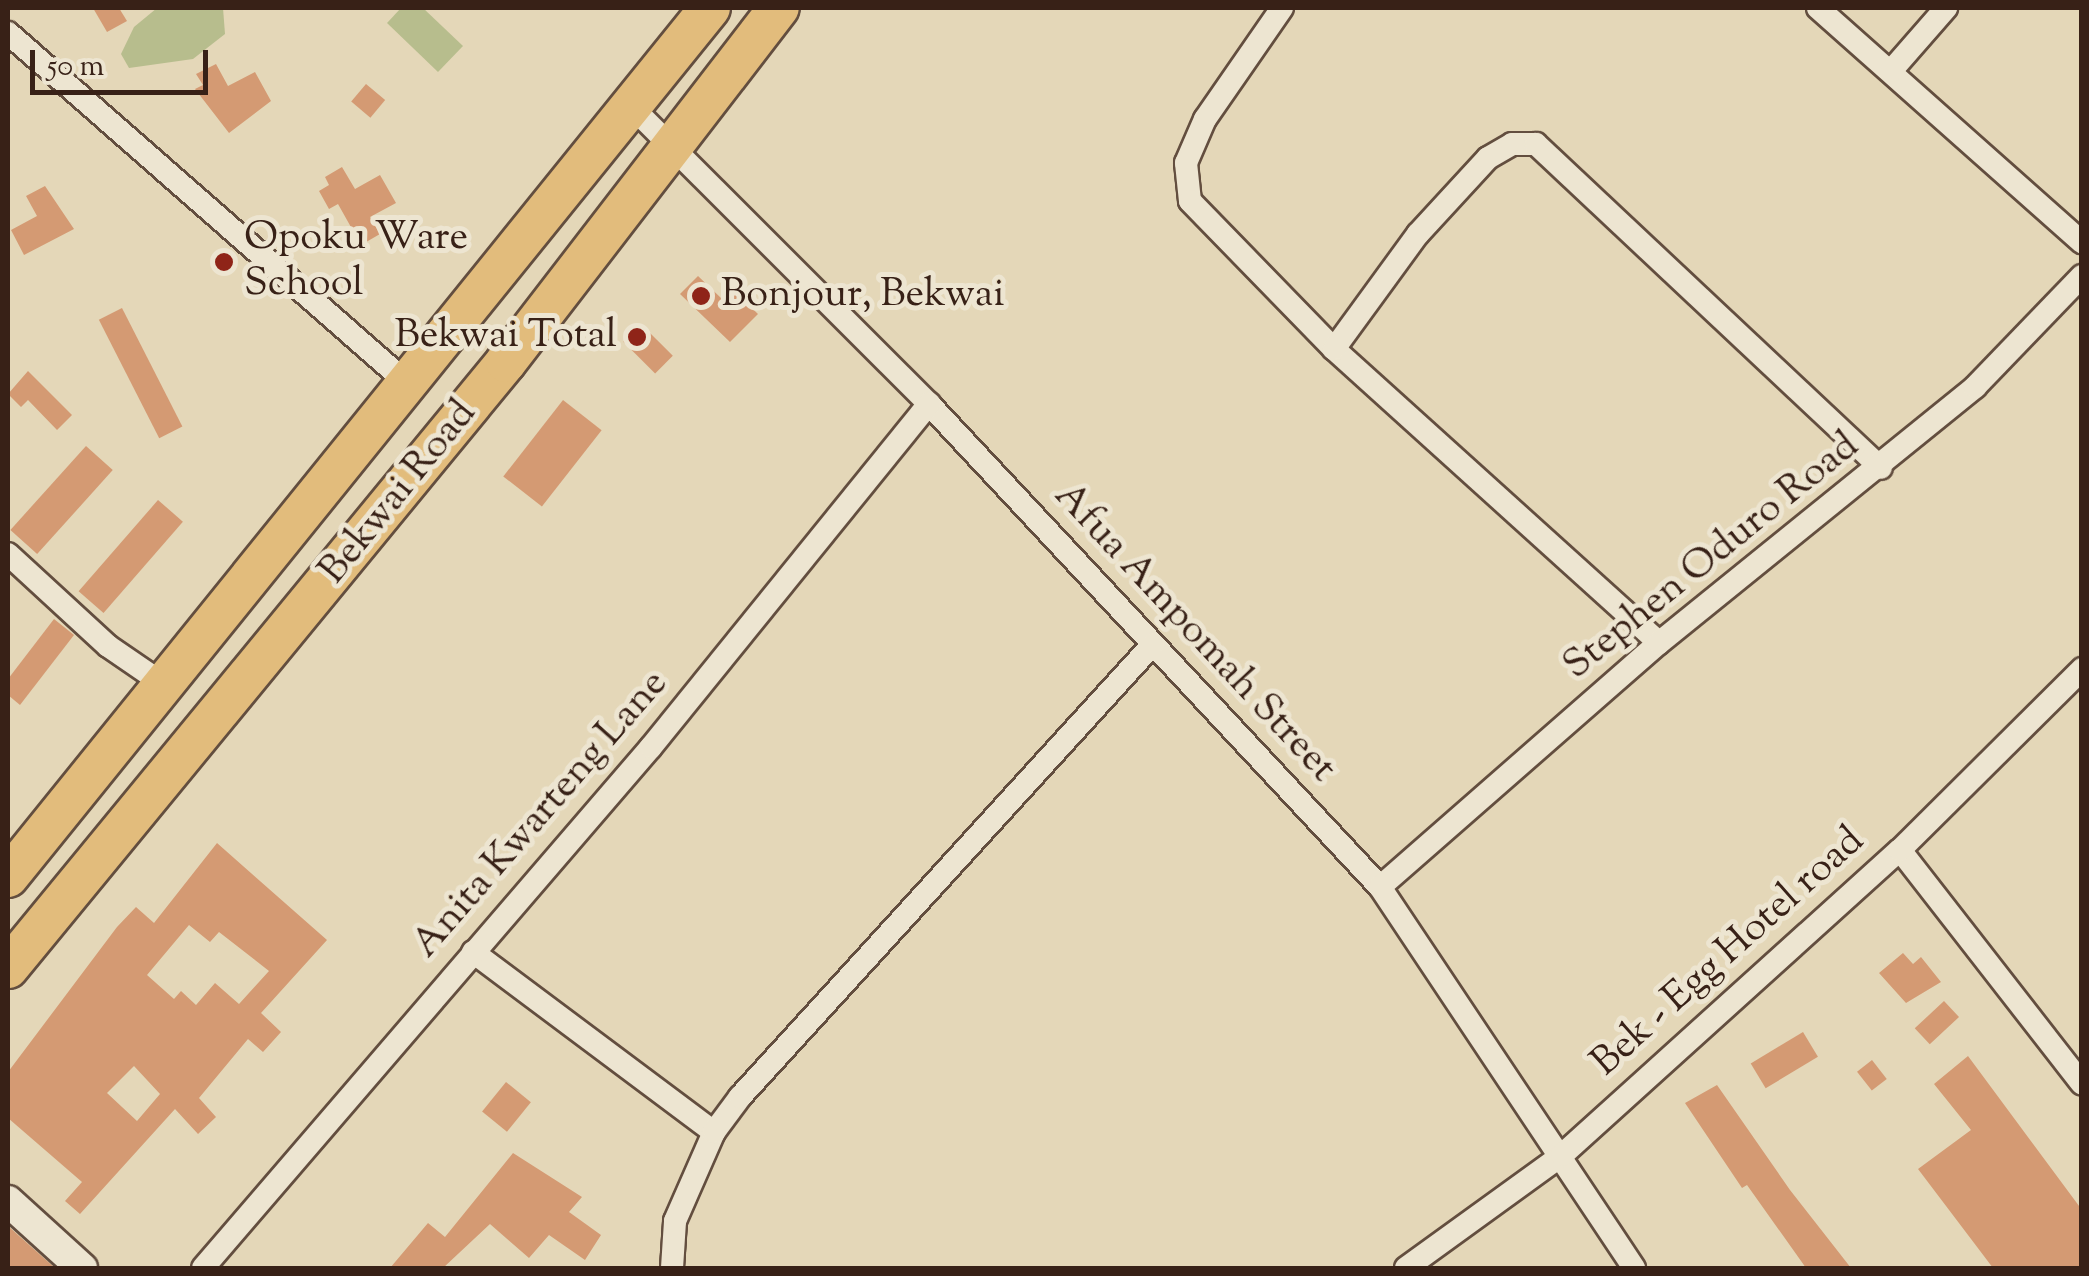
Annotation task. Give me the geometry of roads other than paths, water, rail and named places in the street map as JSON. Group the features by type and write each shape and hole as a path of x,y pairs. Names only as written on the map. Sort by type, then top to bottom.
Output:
{"highway":[{"name":"Bekwai Road","path":"8,877 165,685 251,570 710,8"},
{"name":"Bekwai Road","path":"8,968 506,362 670,142 779,8"},
{"path":"251,570 300,614"}],"street":[{"path":"1282,8 1205,119 1186,163 1190,201 1334,349 1659,643"},
{"path":"1818,8 2082,242"},
{"path":"1891,71 1946,8"},
{"path":"8,33 406,382"},
{"name":"Afua Ampomah Street","path":"629,104 929,404 1380,886 1634,1268"},
{"path":"1334,349 1418,234 1488,158 1512,144 1536,144 1881,468"},
{"name":"Stephen Oduro Road","path":"1380,886 1659,643 1881,468 1974,387 2082,276"},
{"name":"Anita Kwarteng Lane","path":"203,1268 651,747 929,404"},
{"path":"8,554 108,646 165,685"},
{"path":"672,1268 675,1221 714,1132 847,972 1153,644"},
{"name":"Bek - Egg Hotel road","path":"1406,1268 1562,1155 1900,850 2082,669"},
{"path":"1900,850 2082,1084"},
{"path":"472,952 714,1132"},
{"path":"8,1201 82,1268"}],"place":[{"name":"Opoku Ware School","path":"224,262"},
{"name":"Bonjour, Bekwai","path":"701,296"},
{"name":"Bekwai Total","path":"637,337"}]}
